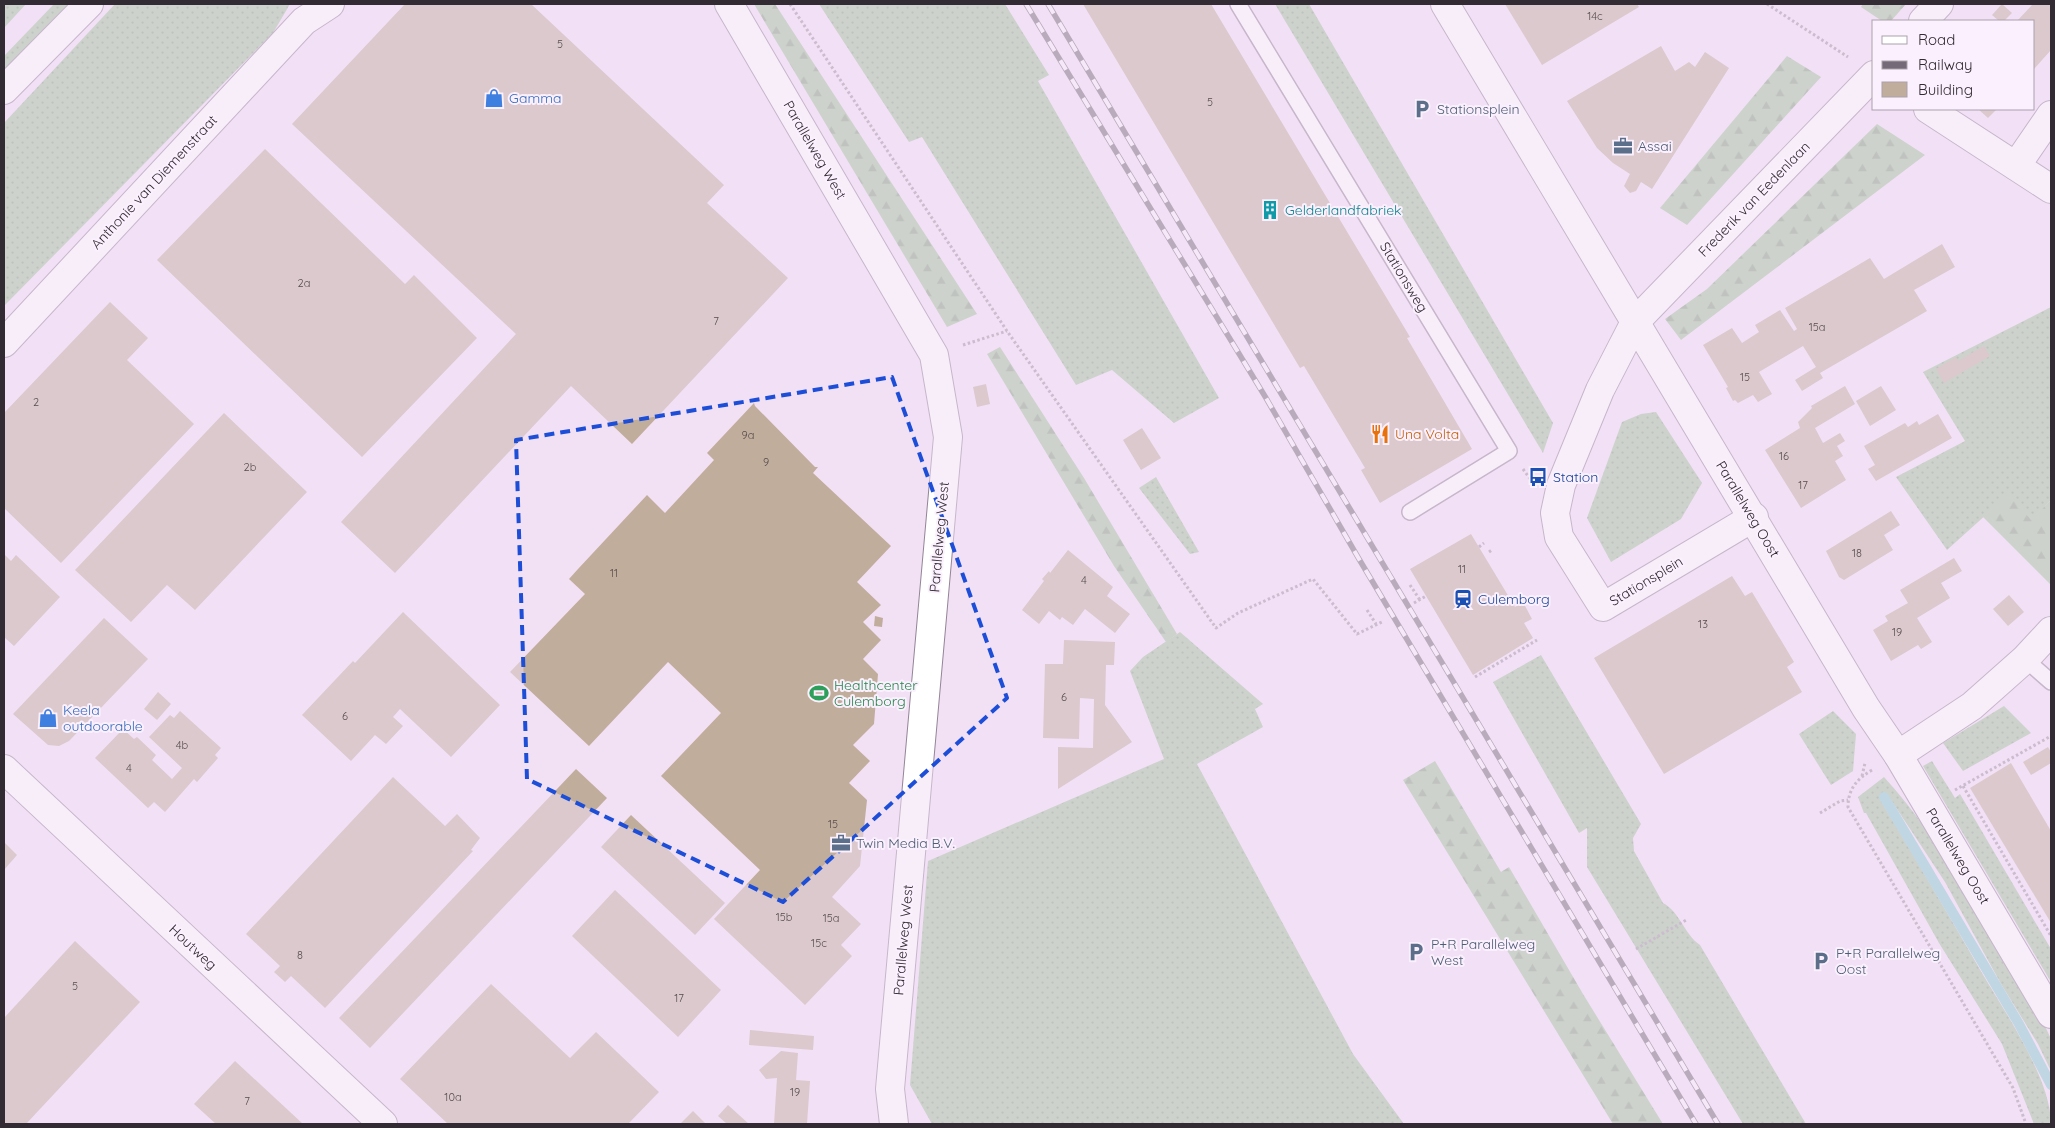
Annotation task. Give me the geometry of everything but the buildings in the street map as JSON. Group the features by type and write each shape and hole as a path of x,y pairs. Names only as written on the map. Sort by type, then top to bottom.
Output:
{"street":[{"path":"4,90 89,4"},
{"name":"Anthonie van Diemenstraat","path":"4,343 306,12 330,4"},
{"name":"Parallelweg West","path":"729,4 934,355 948,437 890,1089 894,1124"},
{"path":"1924,20 1939,4"},
{"name":"Parallelweg Oost","path":"1448,5 1635,322 1754,517 1866,708 1898,755 2051,1014"},
{"name":"Frederik van Eedenlaan","path":"1635,322 1864,68"},
{"path":"1930,110 2051,189"},
{"path":"2016,166 2051,115"},
{"name":"Stationsplein","path":"1635,322 1600,390 1561,484 1555,513 1559,537 1603,607 1754,517"},
{"path":"1898,755 1972,706 2025,659 2051,631"},
{"name":"Houtweg","path":"4,769 383,1124"}],"lane":[{"name":"Stationsweg","path":"1238,4 1509,451 1410,512"},
{"path":"2025,659 2051,682"}],"path":[{"path":"790,4 1007,331 1216,628 1238,613 1313,579 1356,634 1384,621"},
{"path":"1766,4 1864,68"},
{"path":"934,355 1007,331"},
{"path":"1479,547 1484,543"},
{"path":"1488,552 1493,549"},
{"path":"1410,585 1420,600"},
{"path":"1414,603 1426,596"},
{"path":"1367,610 1376,625"},
{"path":"1475,677 1537,640"},
{"path":"1951,784 1956,791 2051,736"},
{"path":"1861,777 1851,789 1848,807 2013,1088 2026,1124"},
{"path":"1964,786 2051,936"},
{"path":"1820,813 1840,801 1848,800"},
{"path":"1636,950 1688,919"}],"highlighted area":[{"path":"892,377 1007,698 783,902 527,779 516,440"}],"green space":[{"path":"4,4 26,4 4,28"},
{"path":"54,4 75,4 4,72 4,56"},
{"path":"115,4 290,4 273,33 4,306 4,123"},
{"path":"754,4 775,4 977,314 947,327"},
{"path":"819,4 1005,4 1049,75 1038,81 1219,398 1174,423 1112,370 1076,385 922,137 909,142"},
{"path":"1275,4 1309,4 1553,423 1543,453"},
{"path":"1863,4 1906,4 1892,20 1880,20 1861,7"},
{"path":"1787,56 1821,77 1687,225 1660,208"},
{"path":"1877,124 1925,155 1681,340 1665,319 1707,289"},
{"path":"2051,307 2051,500 2031,521 2008,495 1947,550 1896,477 1965,441 1923,372"},
{"path":"1000,347 1084,478 1177,634 1166,642 1114,566 987,354"},
{"path":"1656,412 1702,483 1681,519 1611,562 1587,518 1622,422 1641,414"},
{"path":"1156,477 1199,552 1190,554 1139,488"},
{"path":"2008,494 2031,520 2051,500 2051,585 1983,517"},
{"path":"1180,632 1263,704 1255,709 1263,727 1197,764 1353,1054 1404,1124 932,1124 910,1085 928,861 1164,759 1130,671 1143,657"},
{"path":"1541,655 1641,824 1633,838 1634,851 1663,903 1674,912 1690,935 1700,945 1806,1124 1743,1124 1587,867 1587,828 1579,833 1493,682"},
{"path":"2004,706 2031,733 1963,771 1943,743"},
{"path":"1833,711 1856,734 1853,771 1831,785 1799,734"},
{"path":"1435,761 1501,872 1509,867 1583,994 1663,1124 1613,1124 1403,780"},
{"path":"1932,761 1955,798 1960,794 2051,949 2051,982 1923,766"},
{"path":"1884,777 1908,805 1951,866 2045,1026 2051,1039 2051,1071 2038,1044 2001,984 1945,882 1889,797 1884,794 1880,796 1881,801 2025,1046 2043,1087 2049,1106 2051,1124 2034,1124 2002,1044 1939,943 1866,813 1864,813 1858,797"}],"waterway":[{"path":"1884,797 2019,1024 2051,1085"}],"railway":[{"path":"1026,4 1266,398 1359,559 1696,1124"},
{"path":"1048,4 1718,1124"}],"place":[{"name":"Gamma","path":"494,98"},
{"name":"Stationsplein","path":"1422,109"},
{"name":"Assai","path":"1623,146"},
{"name":"Gelderlandfabriek","path":"1270,210"},
{"name":"Una Volta","path":"1380,434"},
{"name":"Station","path":"1538,477"},
{"name":"Culemborg","path":"1463,599"},
{"name":"Healthcenter Culemborg","path":"819,693"},
{"name":"Keela outdoorable","path":"48,718"},
{"name":"Twin Media B.V.","path":"841,843"},
{"name":"P+R Parallelweg West","path":"1416,952"},
{"name":"P+R Parallelweg Oost","path":"1821,961"}]}
